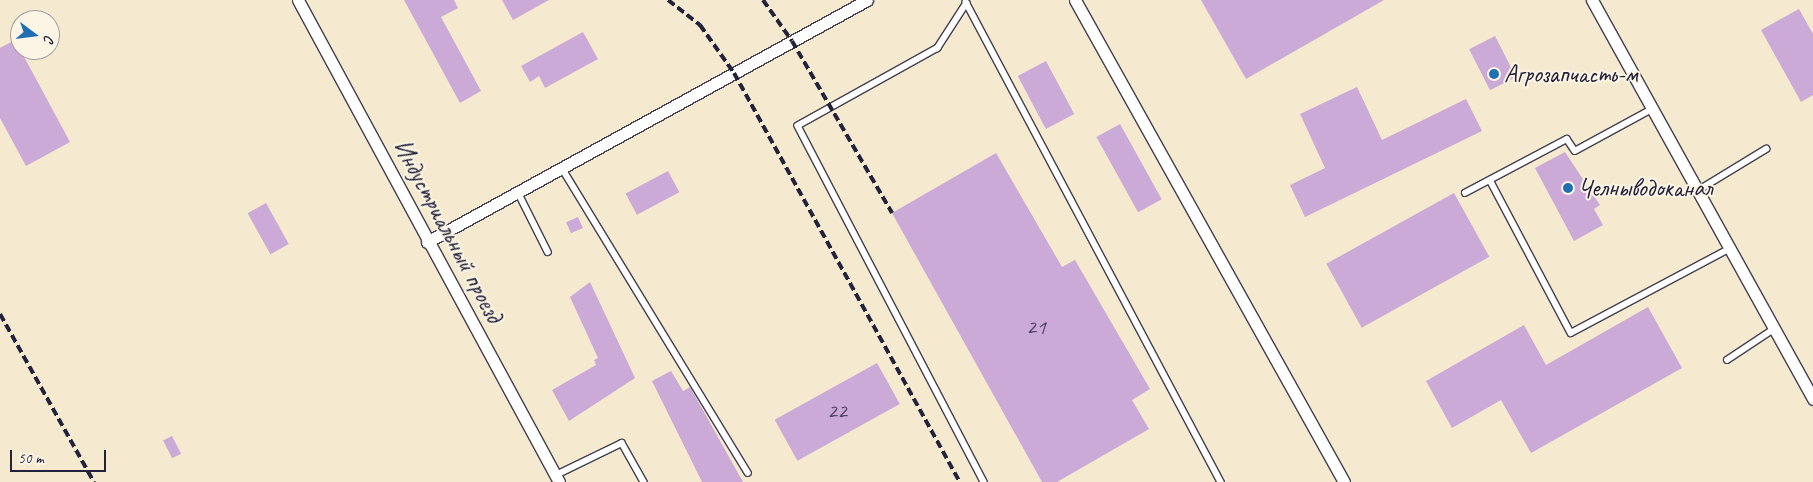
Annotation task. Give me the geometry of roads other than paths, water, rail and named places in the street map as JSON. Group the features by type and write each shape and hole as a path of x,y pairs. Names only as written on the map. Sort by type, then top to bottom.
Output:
{"street":[{"name":"Индустриальный проезд","path":"298,0 427,242 558,479"},
{"path":"427,242 867,0"},
{"path":"1075,0 1344,482"},
{"path":"1592,0 1813,398"}],"lane":[{"path":"966,2 938,48 798,126 984,482"},
{"path":"966,2 1221,482"},
{"path":"1464,193 1567,139 1575,151 1652,109"},
{"path":"1697,191 1766,149"},
{"path":"562,168 748,473"},
{"path":"1490,180 1571,333 1729,249"},
{"path":"518,192 548,252"},
{"path":"1727,360 1774,329"},
{"path":"558,479 622,443 644,482"}],"railway":[{"path":"668,0 700,25 734,73 960,482"},
{"path":"763,0 792,41 892,213"},
{"path":"0,314 94,482"}],"place":[{"name":"Агрозапчасть-м","path":"1494,74"},
{"name":"Челныводоканал","path":"1568,188"}]}
